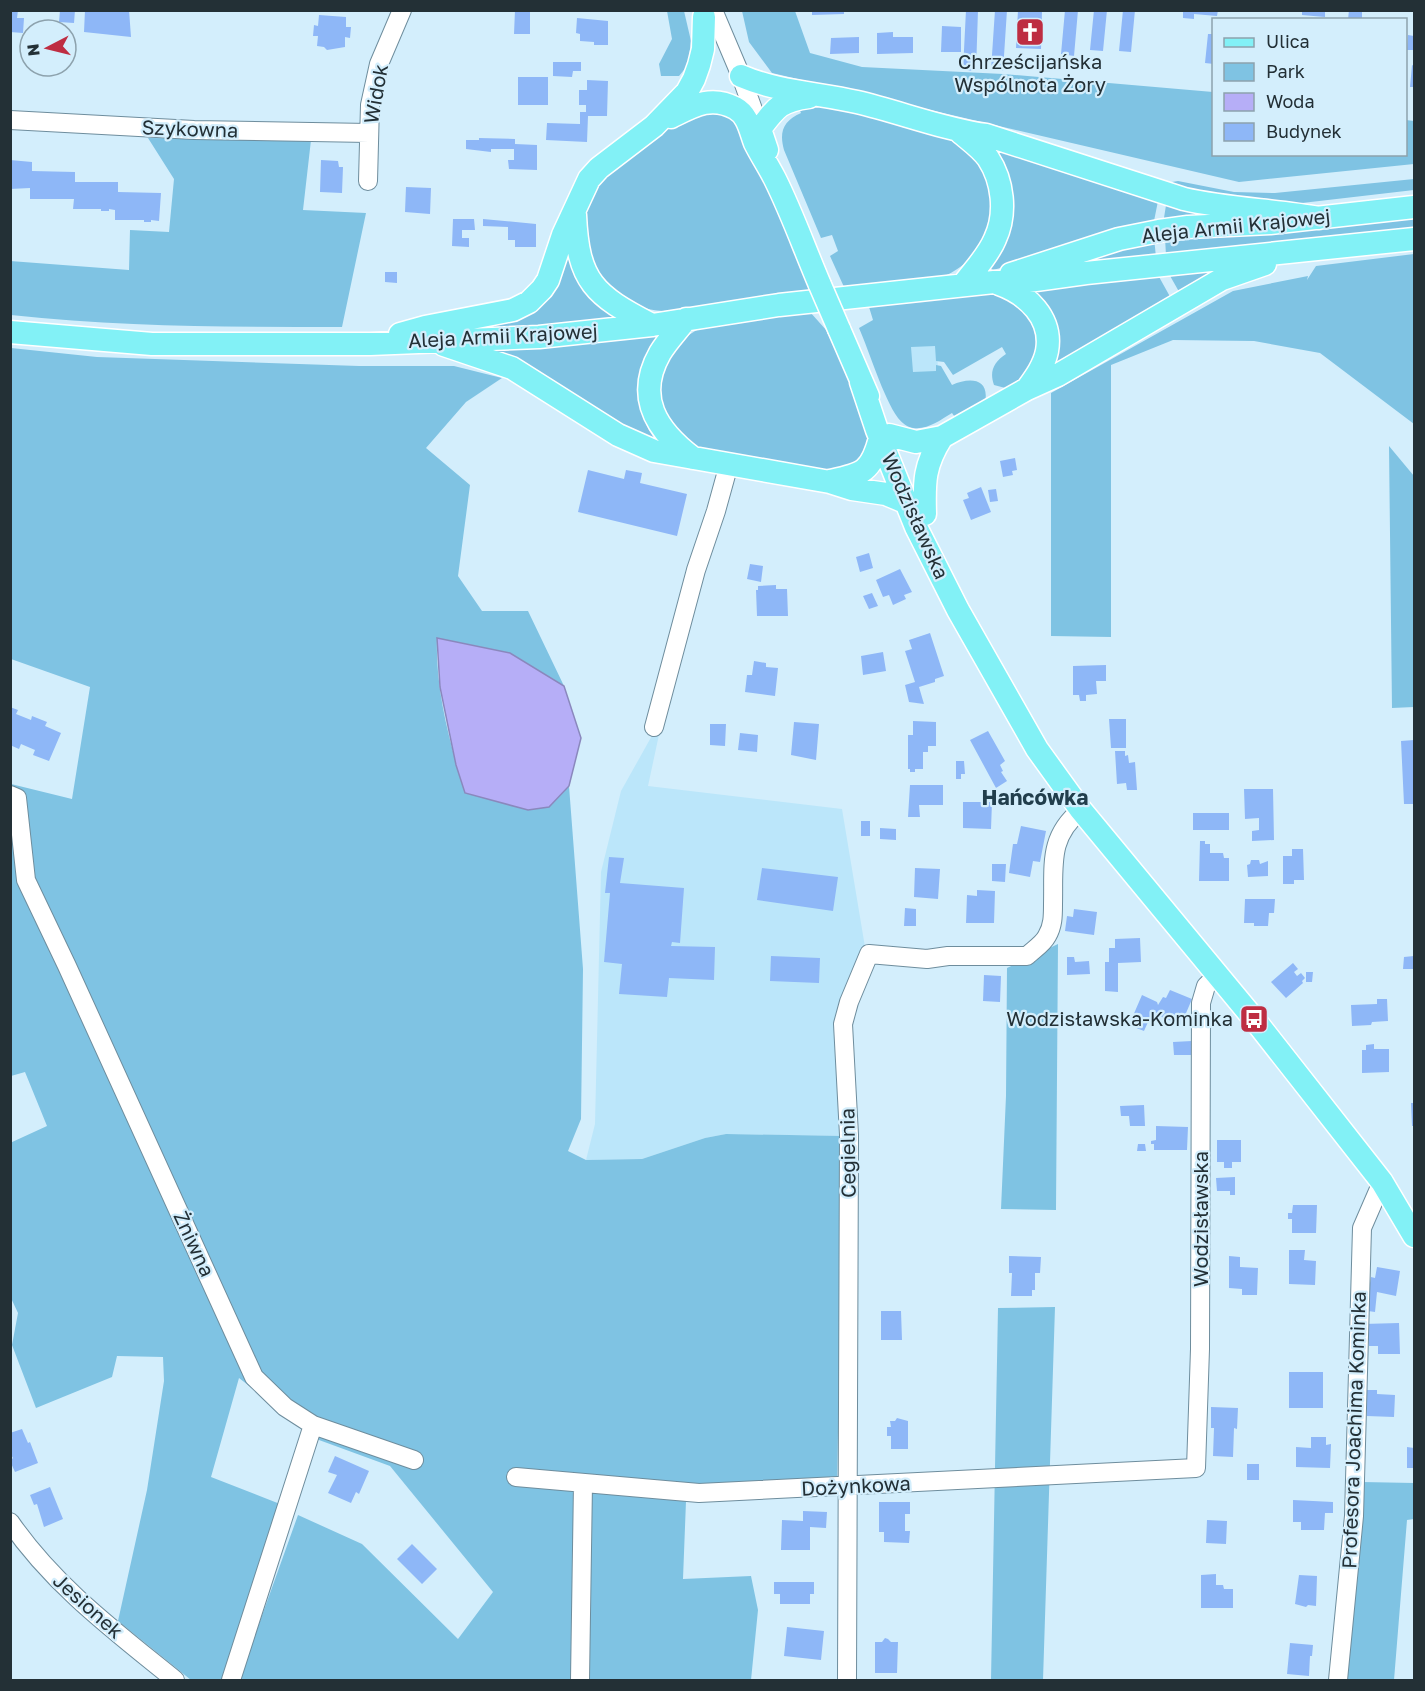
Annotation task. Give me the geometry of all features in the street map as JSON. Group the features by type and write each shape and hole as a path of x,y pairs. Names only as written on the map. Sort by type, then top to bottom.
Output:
{"main road":[{"path":"370,344 425,327 513,310 529,302 543,289 563,235 585,187 594,174 654,126 687,92 694,79 703,49 706,13"},
{"path":"741,76 771,87 844,99 959,131 986,135 1184,199 1319,218"},
{"path":"654,126 694,104 722,103 736,108 752,122 793,99 816,96"},
{"name":"Wodzisławska","path":"752,122 861,382 885,437 925,514 967,606 980,645"},
{"path":"959,131 980,148 988,158 999,183 1002,202 1001,219 996,238 963,285"},
{"name":"Aleja Armii Krajowej","path":"994,282 1029,267 1140,234 1188,227 1270,223 1414,207"},
{"path":"575,212 578,250 590,280 610,302 652,324"},
{"name":"Aleja Armii Krajowej","path":"10,332 152,344 370,344 539,337 652,324 779,305 994,282 1021,282 1086,273 1414,239"},
{"path":"830,482 859,475 874,458 885,437 916,442 942,437 1027,389 1058,375 1222,279 1300,251"},
{"path":"994,282 1021,293 1032,304 1045,326 1047,351 1037,375 1027,389"},
{"path":"686,319 661,352 651,373 648,388 657,420 677,446 694,458"},
{"path":"438,342 512,369 618,435 654,451 830,482 852,489 885,494 905,502"},
{"name":"Wodzisławska","path":"885,437 905,502 928,553 1037,749 1081,810 1254,1019 1382,1182 1414,1236"},
{"path":"925,514 926,473 930,457 942,437"}],"street":[{"name":"Widok","path":"368,181 370,105 379,64 402,10"},
{"name":"Wodzisławska","path":"706,13 741,76 752,122"},
{"name":"Wodzisławska","path":"706,13 752,122"},
{"name":"Szykowna","path":"10,120 194,130 369,133"},
{"path":"654,727 696,570 729,464"},
{"name":"Żniwna","path":"10,795 16,798 26,880 254,1377 285,1407 313,1425"},
{"name":"Cegielnia","path":"847,1680 849,1135 843,1024 868,954 927,959 948,956 1027,956 1046,938 1052,923 1057,838 1068,820 1081,810"},
{"name":"Wodzisławska","path":"1196,1468 1200,1348 1202,1003 1206,986 1217,975"},
{"name":"Profesora Joachima Kominka","path":"1338,1680 1354,1516 1362,1228 1382,1182"},
{"path":"231,1680 313,1425 414,1460"},
{"name":"Dożynkowa","path":"516,1477 699,1493 1196,1468"},
{"path":"580,1680 583,1483"},
{"name":"Jesionek","path":"10,1522 25,1544 87,1608 175,1680"}],"shaded area":[{"path":"937,345 938,373 911,374 910,346"},
{"path":"663,716 648,786 842,809 865,947 841,1008 843,1136 726,1134 705,1138 642,1159 586,1160 595,1124 601,872 621,791"}],"green space":[{"path":"667,11 684,11 691,41 688,65 679,76 661,76 659,64 672,39"},
{"path":"742,11 795,11 810,53 862,67 1003,74 1212,92 1212,156 1407,156 1407,120 1414,121 1414,164 1239,182 772,73 749,42"},
{"path":"797,104 845,109 878,116 955,142 965,149 983,172 991,201 988,230 974,255 959,268 942,277 844,287 830,256 838,251 832,235 821,238 784,150 782,132 786,123 801,113"},
{"path":"710,110 733,117 755,155 810,290 668,311 647,309 620,295 599,272 588,243 586,224 588,204 602,180 625,159 687,113"},
{"path":"148,138 311,140 303,210 366,213 342,327 135,324 11,315 10,261 129,270 130,230 169,232 174,179"},
{"path":"993,144 1159,196 1153,226 993,270 990,268 1008,235 1012,221 1012,207"},
{"path":"1414,179 1414,190 1302,203 1262,205 1171,190 1172,182 1178,181 1234,192 1275,193"},
{"path":"1167,199 1231,213 1163,224"},
{"path":"1414,216 1414,230 1166,256 1165,237"},
{"path":"1154,238 1156,257 1063,268"},
{"path":"1414,254 1414,424 1320,353 1254,341 1173,340 1111,365 1111,637 1051,636 1051,393 1233,291 1308,276 1307,280 1316,266"},
{"path":"564,256 568,257 573,272 588,295 615,319 494,330 493,321"},
{"path":"1224,268 1182,297 1169,274"},
{"path":"1158,275 1173,302 1053,368 1052,316 1034,288"},
{"path":"990,293 1010,301 1031,322 1036,342 1029,372 1009,389 994,385 992,375 998,360 1006,354 1002,347 953,375 944,362 936,361 935,346 911,347 913,372 936,371 936,365 941,366 952,385 965,381 977,382 982,384 986,395 985,403 957,420 952,413 934,424 918,428 909,427 898,418 892,409 859,328 873,320 869,307"},
{"path":"810,312 827,331 867,421 870,445 858,465 823,471 702,449 687,441 675,429 665,415 661,386 672,353 688,335 718,323"},
{"path":"659,334 645,360 639,388 643,416 656,444 495,356 496,348"},
{"path":"11,348 97,357 359,366 454,366 502,378 466,402 426,448 470,485 458,576 482,611 528,611 564,686 510,653 437,638 438,677 449,736 465,793 549,807 569,786 583,969 581,1119 568,1151 586,1160 642,1159 705,1138 726,1134 843,1136 837,1491 686,1501 683,1579 751,1576 758,1610 751,1680 590,1680 584,1678 579,1680 239,1680 298,1515 362,1544 458,1639 493,1592 390,1466 319,1440 239,1378 211,1477 280,1504 222,1680 191,1680 118,1621 147,1490 164,1381 163,1357 117,1356 112,1377 36,1408 12,1345 18,1313 10,1296 10,1143 47,1126 25,1072 11,1076 11,784 72,799 90,687 11,659"},
{"path":"1389,446 1414,476 1414,707 1392,708"},
{"path":"1058,944 1056,1210 1001,1209 1006,1096 1007,968"},
{"path":"1055,1307 1043,1680 991,1680 998,1308"},
{"path":"1362,1482 1414,1483 1414,1519 1407,1520 1394,1680 1346,1680"}],"water":[{"path":"437,638 510,653 564,686 581,738 569,786 549,807 528,810 465,793 456,765 440,687"}],"building":[{"path":"10,10 18,10 18,33 10,32"},
{"path":"60,10 75,10 74,18 59,18"},
{"path":"85,10 129,10 131,37 84,32"},
{"path":"515,10 530,10 530,34 514,34"},
{"path":"812,10 844,10 844,14 812,15"},
{"path":"966,10 978,10 976,71 963,70"},
{"path":"995,10 1007,10 1003,71 991,70"},
{"name":"Chrześcijańska Wspólnota Żory","path":"1018,10 1042,10 1041,49 1016,48"},
{"path":"1065,10 1078,10 1074,56 1061,54"},
{"path":"1094,10 1107,10 1103,51 1090,50"},
{"path":"1123,10 1135,10 1131,52 1119,51"},
{"path":"1183,10 1218,10 1217,16 1194,14 1194,19 1183,18"},
{"path":"1302,10 1325,10 1325,17 1302,15"},
{"path":"1349,10 1362,10 1362,18 1348,18"},
{"path":"319,15 346,17 346,27 351,27 350,38 345,37 345,47 327,50 317,46 318,36 313,36 314,25 318,26"},
{"path":"577,18 608,21 608,45 594,45 594,42 580,41 580,34 576,33"},
{"path":"942,26 961,27 961,52 941,52"},
{"path":"893,32 893,37 913,37 913,53 877,54 877,33"},
{"path":"1208,34 1212,34 1212,64 1205,63"},
{"path":"1408,35 1414,36 1414,50 1407,50"},
{"path":"859,37 859,53 830,54 831,38"},
{"path":"553,62 581,62 581,71 573,71 572,77 553,76"},
{"path":"1412,65 1414,66 1414,87 1410,87"},
{"path":"518,77 548,77 548,105 518,105"},
{"path":"587,80 608,81 607,116 588,116 587,142 546,140 547,123 580,124 580,112 586,112 586,105 579,105 579,90 587,90"},
{"path":"479,138 515,139 515,144 537,145 537,170 509,169 508,160 514,160 514,149 491,149 491,152 466,149 466,140 479,140"},
{"path":"10,160 32,162 32,171 75,172 75,182 118,182 118,192 161,193 159,221 115,220 115,210 73,209 74,199 30,199 30,188 10,189"},
{"path":"321,160 338,161 339,167 343,167 342,193 320,192"},
{"path":"406,187 431,188 430,214 405,212"},
{"path":"453,219 474,219 475,230 462,230 462,238 469,238 469,247 452,246"},
{"path":"483,219 536,224 536,247 515,247 515,240 508,240 508,227 483,226"},
{"path":"385,272 397,272 397,283 385,282"},
{"path":"1015,458 1017,470 1012,471 1013,475 1003,477 1000,461"},
{"path":"588,470 624,479 626,470 642,473 640,483 687,494 677,536 578,512"},
{"path":"981,487 991,512 971,520 963,500 969,498 967,493"},
{"path":"996,489 998,501 990,502 988,490"},
{"path":"869,553 873,568 860,572 856,557"},
{"path":"750,564 763,566 761,582 747,579"},
{"path":"900,569 912,592 904,595 906,599 893,605 889,595 883,597 876,580"},
{"path":"776,585 776,589 787,589 788,616 757,616 756,590 758,586"},
{"path":"872,593 878,606 869,609 863,596"},
{"path":"930,633 944,676 935,679 935,682 919,687 924,704 909,702 905,685 915,682 905,651 912,649 909,640"},
{"path":"883,652 886,671 863,675 861,656"},
{"path":"754,661 766,663 766,667 778,668 775,696 745,692 747,675 752,675"},
{"path":"1106,665 1106,681 1096,681 1097,694 1086,695 1086,701 1080,701 1079,695 1073,695 1073,666"},
{"path":"10,707 18,710 16,714 31,720 32,716 47,722 45,726 61,733 49,761 33,755 35,750 21,744 19,749 10,745"},
{"path":"1109,719 1126,719 1126,748 1111,748"},
{"path":"913,721 936,722 936,746 928,746 928,752 923,752 923,769 910,772 908,769 908,735 913,735"},
{"path":"794,722 819,724 816,760 791,755"},
{"path":"710,724 726,724 725,746 710,745"},
{"path":"988,731 1005,761 1000,765 1003,771 1001,772 1007,781 996,788 970,740"},
{"path":"740,733 758,735 757,752 738,750"},
{"path":"1414,740 1414,804 1404,804 1401,741"},
{"path":"1115,751 1125,751 1129,763 1135,762 1137,790 1127,790 1126,783 1117,784"},
{"path":"956,761 964,761 965,774 961,774 961,779 956,779"},
{"path":"910,785 943,785 943,805 919,805 920,817 908,817"},
{"path":"1244,789 1273,789 1274,840 1252,841 1252,831 1259,830 1259,818 1245,819"},
{"path":"963,802 992,802 991,829 963,828"},
{"path":"1193,813 1229,813 1229,830 1193,830"},
{"path":"861,821 870,821 870,836 861,836"},
{"path":"1021,826 1046,831 1040,862 1033,861 1030,877 1009,873 1013,844 1017,844"},
{"path":"880,828 896,829 896,840 880,839"},
{"path":"1200,841 1210,844 1210,853 1223,853 1224,858 1229,858 1229,881 1199,881"},
{"path":"1292,849 1303,849 1304,880 1294,880 1294,884 1283,884 1283,856 1292,856"},
{"path":"609,857 624,858 620,883 684,888 680,943 672,942 671,946 715,947 714,980 669,978 667,997 619,994 622,964 604,962 610,893 605,893"},
{"path":"1251,860 1259,860 1260,864 1268,861 1268,876 1248,877 1247,865"},
{"path":"992,864 1006,864 1005,882 992,881"},
{"path":"762,868 838,877 833,911 757,900"},
{"path":"915,868 940,869 938,899 914,897"},
{"path":"977,890 995,891 994,923 966,923 967,895 977,896"},
{"path":"1245,899 1275,899 1274,913 1269,913 1268,926 1244,923"},
{"path":"905,908 916,909 916,926 904,926"},
{"path":"1074,909 1097,912 1094,935 1065,931 1067,916 1073,917"},
{"path":"1140,938 1141,962 1118,963 1118,992 1105,991 1105,962 1109,962 1109,948 1115,948 1115,939"},
{"path":"771,956 820,958 819,983 770,981"},
{"path":"1414,956 1414,969 1403,969 1404,957"},
{"path":"1067,957 1074,957 1075,962 1089,961 1090,974 1067,975"},
{"path":"1293,963 1298,969 1294,972 1297,976 1301,973 1305,978 1303,983 1286,998 1271,982"},
{"path":"1306,972 1313,972 1312,982 1306,982"},
{"path":"984,975 1001,976 1000,1002 983,1001"},
{"path":"1170,990 1192,999 1181,1025 1152,1013 1144,1031 1129,1025 1142,995 1157,1002 1158,1005 1163,997 1166,998"},
{"path":"1377,999 1387,999 1388,1021 1352,1026 1351,1005 1377,1004"},
{"path":"1192,1041 1192,1055 1174,1055 1173,1042"},
{"path":"1374,1044 1374,1049 1389,1049 1389,1072 1362,1073 1362,1050 1366,1050 1366,1045"},
{"path":"1411,1103 1414,1103 1414,1126 1412,1126"},
{"path":"1144,1105 1145,1126 1130,1126 1129,1116 1121,1116 1120,1106"},
{"path":"1156,1126 1188,1127 1187,1150 1154,1150 1154,1144 1151,1144 1151,1141 1156,1140"},
{"path":"1217,1140 1241,1140 1241,1162 1232,1162 1232,1168 1224,1168 1224,1162 1217,1162"},
{"path":"1138,1144 1145,1144 1146,1151 1137,1151"},
{"path":"1235,1177 1235,1195 1230,1195 1230,1191 1217,1191 1216,1178"},
{"path":"1293,1205 1317,1205 1316,1233 1292,1233 1292,1219 1288,1219 1288,1213 1292,1213"},
{"path":"1289,1250 1305,1250 1304,1260 1316,1261 1315,1285 1289,1284"},
{"path":"1009,1256 1041,1257 1040,1273 1035,1273 1035,1290 1032,1290 1032,1296 1011,1296 1012,1273 1009,1273"},
{"path":"1229,1256 1240,1257 1240,1267 1258,1268 1257,1295 1242,1295 1242,1289 1229,1288"},
{"path":"1377,1267 1400,1271 1396,1296 1377,1292 1375,1312 1361,1310 1371,1277 1375,1278"},
{"path":"881,1311 901,1311 902,1340 881,1340"},
{"path":"1399,1323 1400,1354 1378,1354 1378,1346 1369,1346 1369,1340 1363,1340 1363,1324"},
{"path":"1289,1372 1323,1372 1323,1408 1289,1408"},
{"path":"1367,1390 1377,1390 1377,1394 1395,1395 1394,1417 1367,1416"},
{"path":"1211,1407 1238,1408 1237,1429 1234,1428 1233,1457 1213,1456 1214,1428 1211,1428"},
{"path":"897,1418 908,1421 908,1449 891,1449 891,1436 887,1436 887,1427 891,1427 890,1421 895,1421"},
{"path":"22,1429 38,1463 15,1472 10,1461 13,1458 10,1453 10,1433"},
{"path":"1311,1437 1326,1437 1326,1445 1331,1444 1330,1468 1296,1467 1296,1447 1311,1448"},
{"path":"1407,1447 1414,1448 1414,1468 1407,1468"},
{"path":"335,1456 369,1471 359,1494 356,1492 351,1503 328,1493 337,1475 328,1472"},
{"path":"1247,1464 1259,1464 1259,1480 1247,1480"},
{"path":"50,1487 63,1519 44,1527 37,1504 34,1505 30,1495"},
{"path":"1293,1500 1333,1502 1333,1513 1325,1513 1324,1530 1301,1530 1301,1522 1293,1522"},
{"path":"879,1502 910,1502 910,1514 905,1514 905,1531 910,1531 909,1543 884,1542 884,1532 879,1532"},
{"path":"803,1511 827,1512 826,1528 810,1527 810,1550 781,1550 782,1520 803,1521"},
{"path":"1207,1520 1227,1521 1226,1544 1206,1543"},
{"path":"412,1544 437,1569 422,1584 397,1559"},
{"path":"1216,1574 1216,1585 1223,1585 1224,1589 1233,1589 1233,1608 1201,1608 1201,1575"},
{"path":"1299,1575 1317,1576 1316,1606 1306,1607 1295,1604"},
{"path":"774,1582 814,1582 814,1594 810,1594 810,1604 780,1604 780,1594 774,1594"},
{"path":"787,1627 824,1631 821,1660 784,1656"},
{"path":"885,1638 891,1642 898,1642 897,1673 875,1673 875,1642 882,1642"},
{"path":"1290,1643 1313,1645 1309,1676 1287,1674"}],"place":[{"name":"Chrześcijańska Wspólnota Żory","path":"1030,32"},
{"name":"Wodzisławska-Kominka","path":"1254,1019"}],"district":[{"name":"Hańcówka","path":"1035,798"}]}
